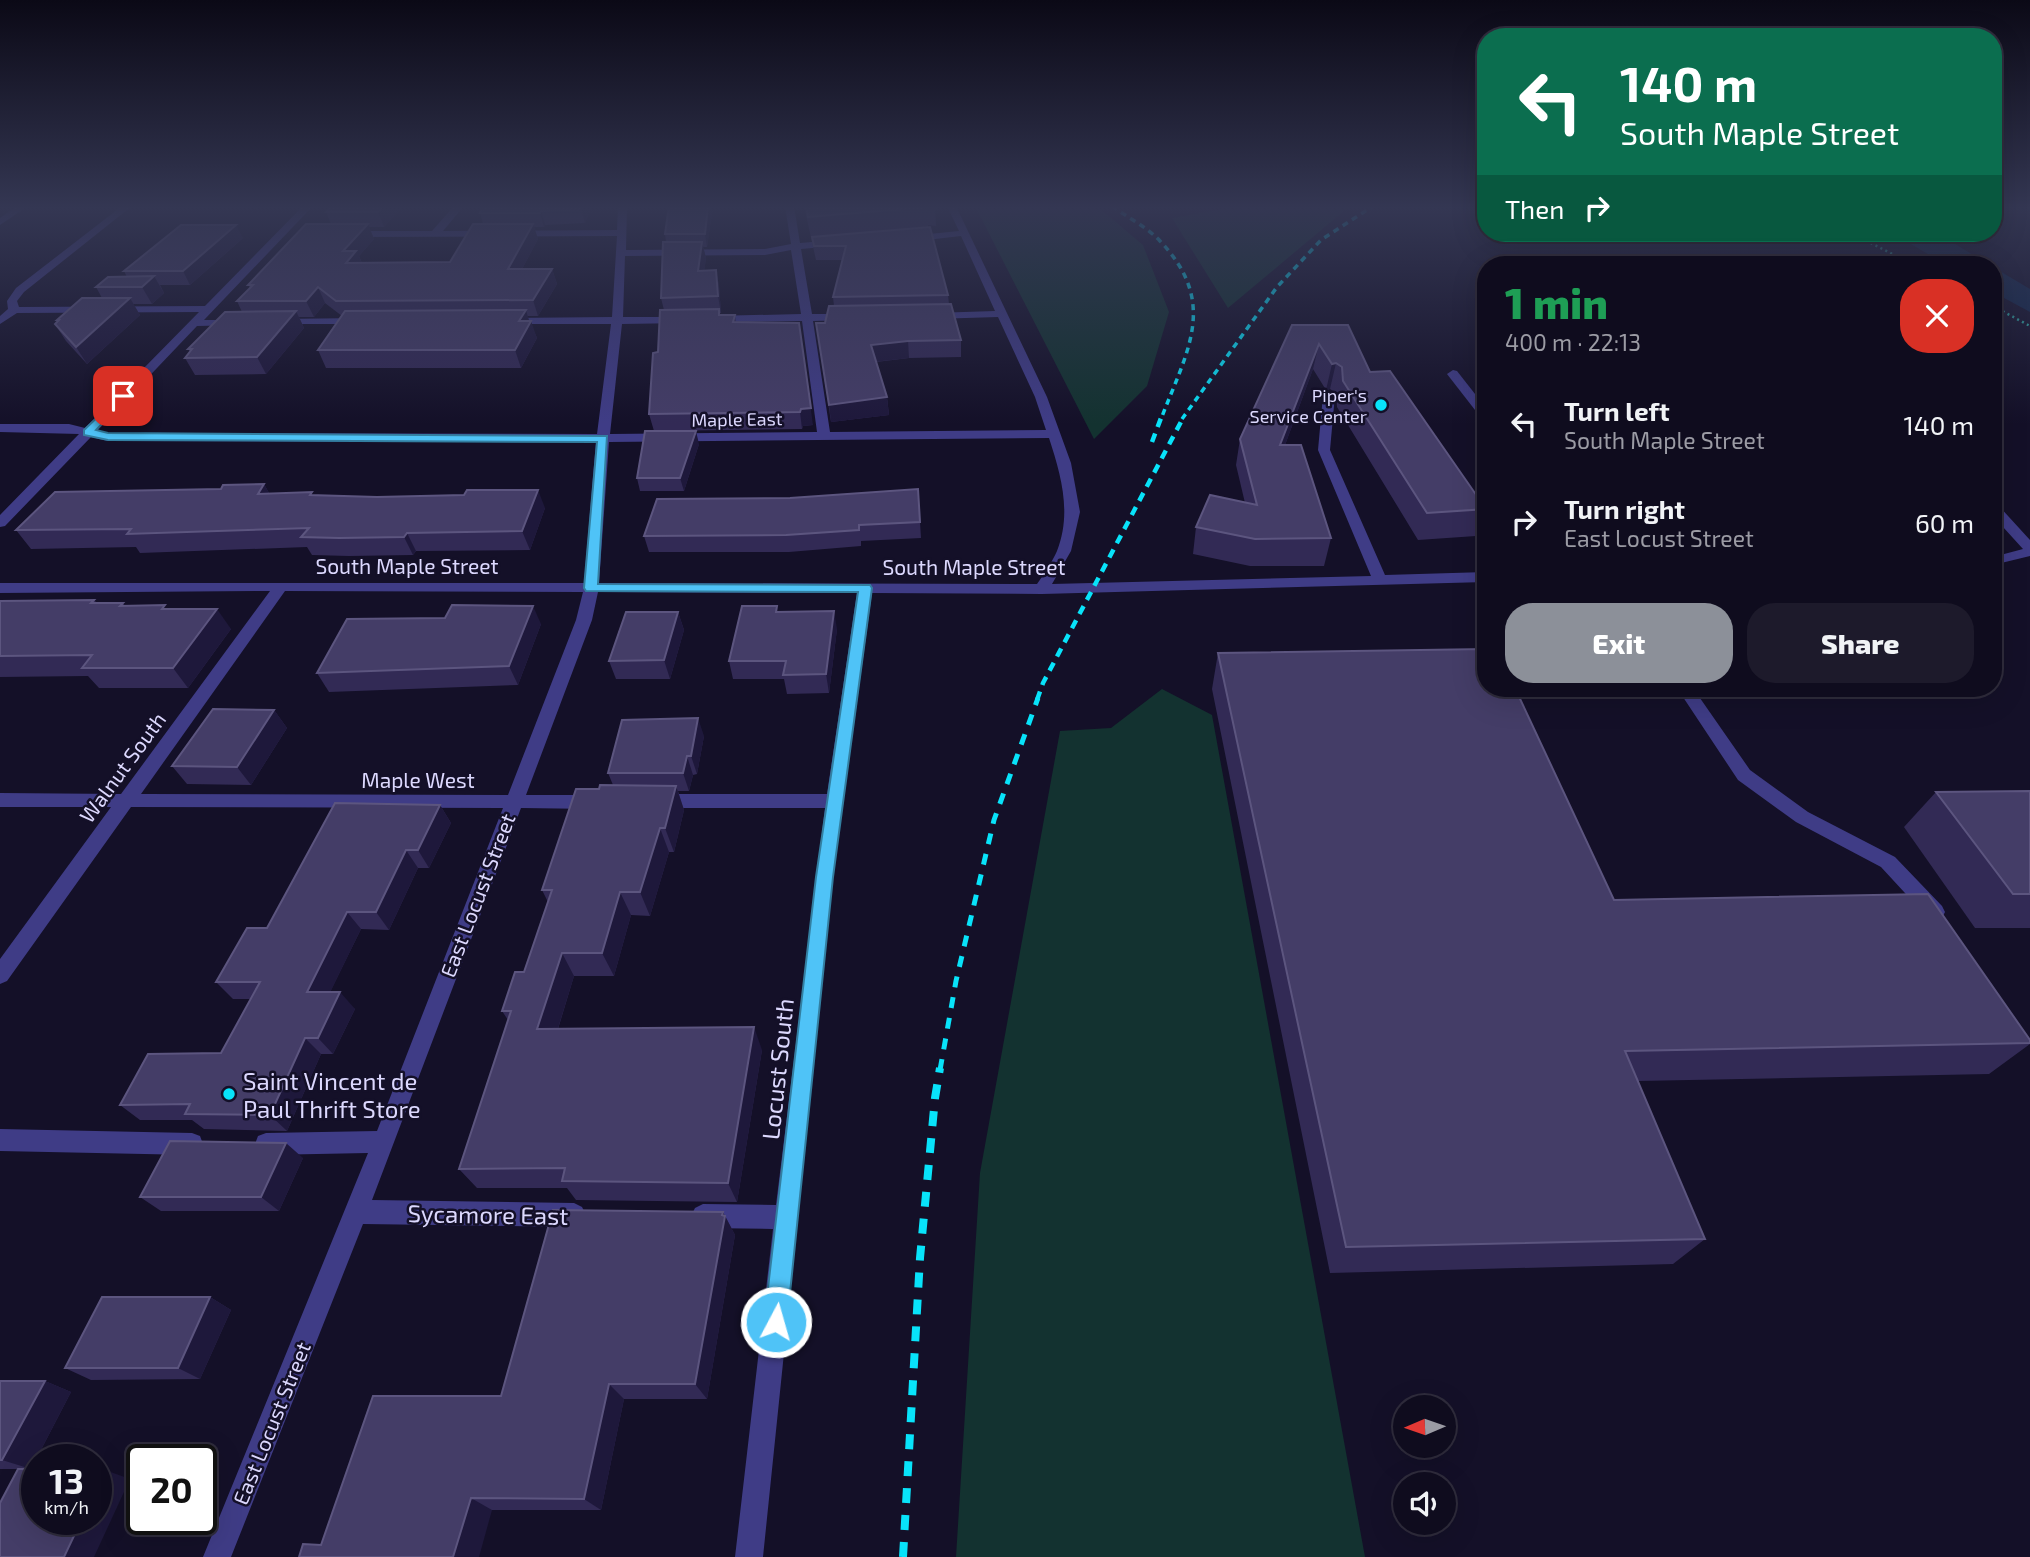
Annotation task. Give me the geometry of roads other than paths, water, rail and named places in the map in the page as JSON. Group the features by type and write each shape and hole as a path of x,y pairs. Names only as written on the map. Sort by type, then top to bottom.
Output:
{"street":[{"path":"14,310 12,302 20,290 34,279"},
{"path":"0,523 235,279"},
{"name":"East Locust Street","path":"217,1557 384,1142 581,629 591,588 619,279"},
{"path":"800,279 824,435"},
{"path":"986,279 1055,434 1064,463 1073,512 1064,551 1042,589"},
{"path":"0,290 20,290"},
{"path":"0,321 14,310 205,309"},
{"path":"919,316 1003,314"},
{"path":"498,321 864,317"},
{"path":"268,322 375,321"},
{"path":"192,323 254,322"},
{"path":"1453,374 1477,405"},
{"path":"1329,395 1324,450 1380,580"},
{"name":"Maple East","path":"0,428 69,428 108,436 603,438 1055,434"},
{"path":"2002,518 2030,550 2002,558"},
{"name":"South Maple Street","path":"0,588 281,586 1042,589 1477,577"},
{"name":"Walnut South","path":"0,975 281,586"},
{"name":"Locust South","path":"749,1557 835,801 865,588"},
{"path":"1691,697 1744,775 1802,817 1888,862 1944,922"},
{"name":"Maple West","path":"0,800 608,802"},
{"path":"635,802 835,801"},
{"path":"0,1140 212,1144"},
{"path":"239,1144 384,1142"},
{"name":"Sycamore East","path":"356,1212 597,1215"},
{"path":"678,1216 787,1217"}],"water":[{"path":"2002,279 2013,279 2030,289 2030,312 2002,297"}],"railway":[{"path":"1161,419 1188,349 1192,328 1193,307 1186,279"},
{"path":"1182,419 1285,279"},
{"path":"1152,442 1161,418"},
{"path":"1037,700 1043,683 1183,418"},
{"path":"940,1070 956,981 994,820 1038,698"},
{"path":"903,1557 920,1258 940,1068"}],"place":[{"name":"Piper's Service Center","path":"1381,405"},
{"name":"Saint Vincent de Paul Thrift Store","path":"229,1094"}]}
